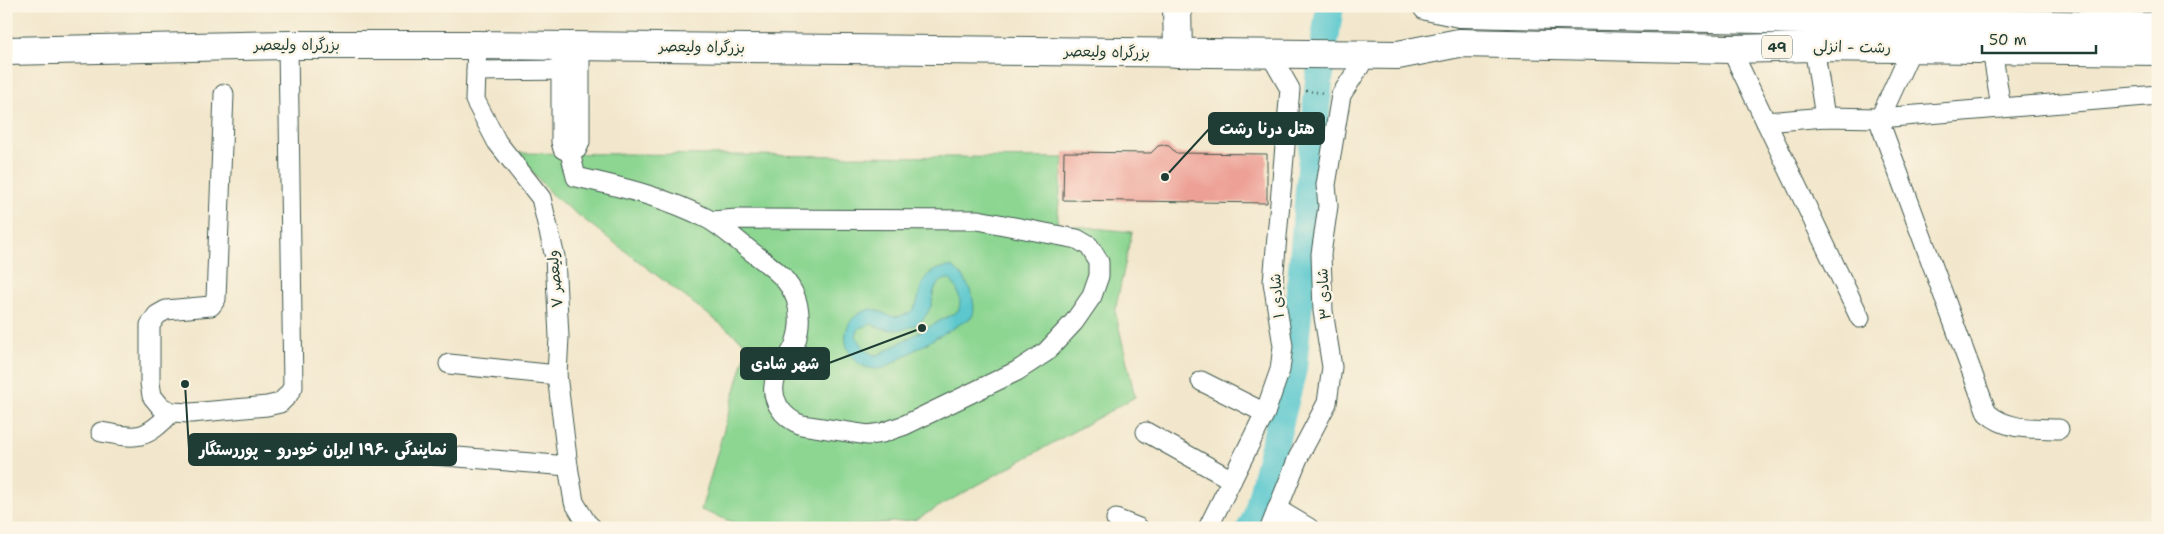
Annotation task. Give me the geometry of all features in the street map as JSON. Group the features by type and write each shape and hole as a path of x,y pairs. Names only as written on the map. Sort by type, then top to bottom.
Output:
{"highway":[{"path":"1177,6 1178,52"},
{"name":"49","path":"1427,6 1460,14 2158,26"},
{"name":"رشت - انزلی","path":"1398,55 1459,43 1731,48 1814,47 2158,51"},
{"name":"بزرگراه ولیعصر","path":"6,51 288,44 476,58 1178,52 1398,55"}],"street":[{"path":"224,94 216,299 211,306 166,310 157,315 150,325 152,396 161,407 172,412 192,413 267,406 280,403 293,387 288,44"},
{"path":"1814,47 1825,117"},
{"path":"1731,48 1860,318"},
{"path":"1912,48 1880,118 1881,126 1987,413 1998,422 2008,426 2059,429"},
{"path":"1992,49 2001,108"},
{"path":"1275,54 1290,90"},
{"name":"شادی ۳","path":"1270,528 1298,458 1328,403 1332,368 1323,311 1321,254 1328,206 1326,185 1341,95 1360,66 1360,55"},
{"name":"ولیعصر ۷","path":"476,58 475,100 497,142 541,198 554,258 559,337 557,375 568,466 574,502 586,522 592,528"},
{"path":"570,58 561,142 564,149 570,152 576,177 620,187 679,205 712,221 780,274 792,291 800,323 798,335 774,385 776,402 780,410 793,422 868,435 882,433 905,425 1032,362 1056,343 1074,322 1092,296 1100,276 1099,262 1093,251 1077,239 978,220 737,219 712,221"},
{"name":"شادی ۱","path":"1208,528 1265,413 1280,370 1283,346 1272,282 1290,90"},
{"path":"1766,122 1825,117 1880,118 2158,95"},
{"path":"449,364 557,375"},
{"path":"1200,381 1265,413"},
{"path":"101,432 139,437 150,433 172,412"},
{"path":"1146,432 1232,480"},
{"path":"433,455 568,466"},
{"path":"1277,509 1309,528"},
{"path":"1116,519 1139,528"}],"path":[{"path":"1290,90 1341,95"}],"green space":[{"path":"517,153 1063,158 1057,224 1132,232 1115,311 1135,397 915,520 833,528 748,528 701,510 748,345 552,195"}],"water":[{"path":"951,267 961,275 972,296 974,311 972,317 884,368 871,368 860,364 852,356 847,346 846,334 849,324 857,315 871,309 896,317 908,313 914,309 917,303 922,283 926,277 941,268","holes":["947,279 957,289 960,303 958,311 878,355 868,352 856,336 859,328 871,324 897,330 913,326 920,321 931,306 934,291 939,284"]}],"building":[{"path":"1158,146 1169,146 1176,153 1267,154 1267,203 1063,200 1064,152 1151,153"}],"waterway":[{"path":"1251,528 1257,515 1293,369 1319,80 1330,6"}],"place":[{"name":"هتل درنا رشت","path":"1165,177"},
{"name":"شهر شادی","path":"922,328"},
{"name":"نمایندگی ۱۹۶۰ ایران خودرو - پوررستگار","path":"185,384"}]}
